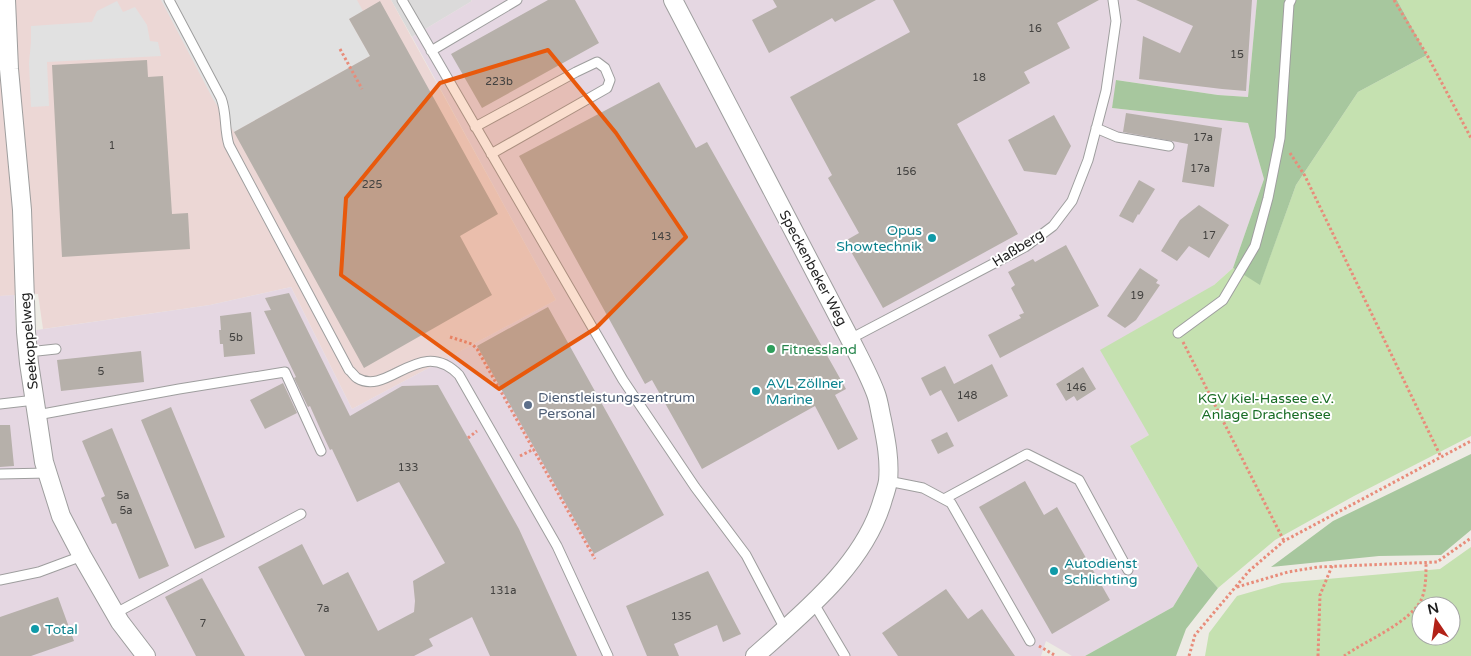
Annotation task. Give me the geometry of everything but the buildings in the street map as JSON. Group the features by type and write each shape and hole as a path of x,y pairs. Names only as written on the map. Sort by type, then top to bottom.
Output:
{"street":[{"name":"Seekoppelweg","path":"6,0 4,69 22,210 28,352 44,462 61,516 82,556 114,614 146,656"},
{"name":"Speckenbeker Weg","path":"673,0 850,339 876,395 886,438 888,482 881,507 866,538 852,560 836,579 755,656"}],"lane":[{"path":"168,0 221,98 225,108 225,123 229,145 349,370 357,378 372,381 381,380 425,362 438,361 451,367 459,375 557,546 608,656"},
{"path":"402,0 623,380 695,487 746,555 785,629"},
{"path":"432,51 516,0"},
{"name":"Haßberg","path":"850,339 1025,247 1053,226 1072,201 1088,160 1106,91 1116,21 1113,0"},
{"path":"1178,333 1223,300 1255,246 1268,198 1280,138 1289,4 1291,0"},
{"path":"475,127 597,62 605,68 610,80 607,88 491,154"},
{"path":"1096,128 1117,137 1168,146"},
{"path":"28,352 56,349"},
{"path":"0,404 36,408 285,372 320,451"},
{"path":"944,499 1027,454 1079,480 1128,570"},
{"path":"0,474 48,473"},
{"path":"888,482 923,488 951,503 1030,640"},
{"path":"114,614 301,514"},
{"path":"0,580 39,572 82,556"},
{"path":"813,602 845,656"}],"path":[{"path":"1394,0 1427,55 1471,138"},
{"path":"340,49 362,89"},
{"path":"1280,138 1305,176 1441,457"},
{"path":"1178,333 1284,540"},
{"path":"450,337 472,344 476,349 595,559"},
{"path":"1189,656 1195,635 1249,571 1284,540 1471,441"},
{"path":"1236,587 1288,572 1318,567 1437,562 1471,538"},
{"path":"1344,656 1400,623 1414,609 1421,600 1425,589 1426,563"},
{"path":"1318,656 1320,595 1332,566"},
{"path":"1030,640 1056,656"}],"highlighted area":[{"path":"548,50 616,133 686,237 596,328 499,389 341,275 346,198 440,83"}],"shaded area":[{"path":"0,0 391,0 556,300 352,409 291,287 210,305 43,329 38,294 0,296"},
{"path":"161,0 357,0 363,11 349,19 370,56 234,132 213,99"},
{"path":"391,0 471,0 472,1 412,37"},
{"path":"471,0 1257,0 1248,97 1218,95 1117,80 1112,108 1248,123 1264,179 1233,268 1214,285 1149,435 1130,446 1198,566 1173,607 1085,656 1072,656 1046,641 1041,656 0,656 0,296 14,295 16,333 210,305 291,287 352,409 556,300 412,37"},
{"path":"117,1 123,12 135,7 147,25 150,41 158,42 161,56 47,62 49,106 31,107 29,63 31,26 92,22 97,11"}],"green space":[{"path":"1257,0 1397,0 1427,55 1358,92 1296,185 1260,285 1233,268 1264,179 1248,123 1112,108 1116,80 1218,95 1248,97"},
{"name":"KGV Kiel-Hassee e.V. Anlage Drachensee","path":"1397,0 1471,0 1471,436 1354,496 1275,540 1218,588 1198,566 1130,446 1149,435 1100,350 1214,285 1233,268 1260,284 1296,185 1358,92 1427,55"},
{"path":"1471,454 1471,530 1441,555 1379,556 1271,567 1333,521"},
{"path":"1471,547 1471,656 1205,656 1209,633 1237,596 1282,583 1440,569"},
{"path":"1198,566 1218,588 1186,629 1176,656 1085,656 1173,607"}],"place":[{"name":"Opus Showtechnik","path":"932,238"},
{"name":"Fitnessland","path":"771,349"},
{"name":"AVL Zöllner Marine","path":"756,391"},
{"name":"Dienstleistungszentrum Personal","path":"528,405"},
{"name":"Autodienst Schlichting","path":"1054,571"},
{"name":"Total","path":"35,629"}]}
